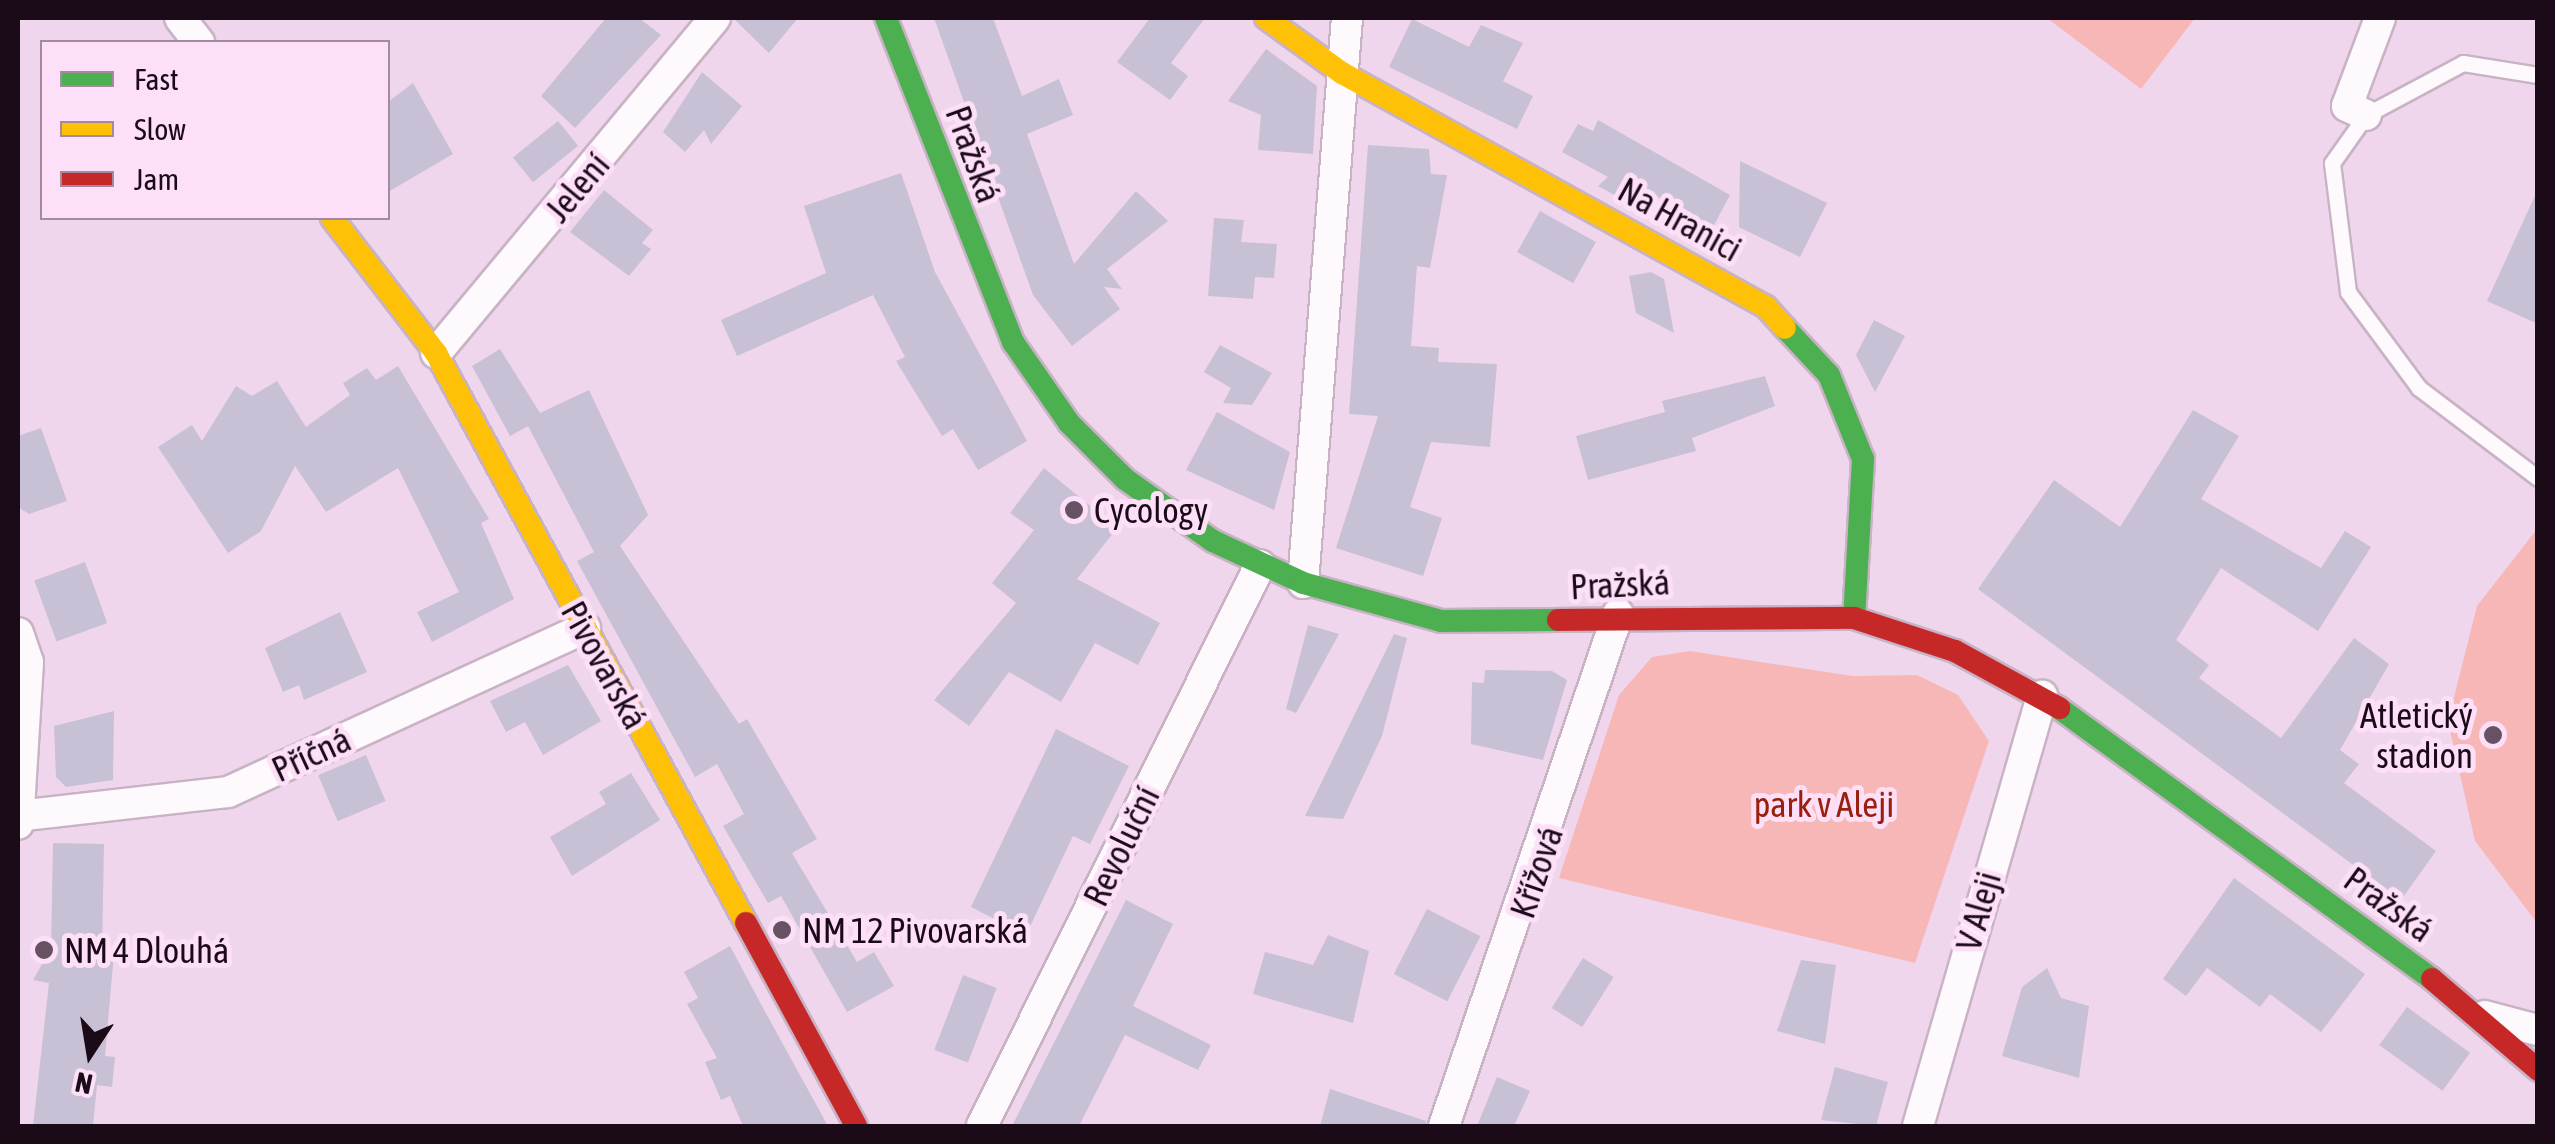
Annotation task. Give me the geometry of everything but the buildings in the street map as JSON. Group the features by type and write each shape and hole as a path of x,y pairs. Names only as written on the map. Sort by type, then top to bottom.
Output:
{"main road":[{"name":"Pražská","path":"886,18 981,274 1040,384 1125,479 1260,565 1381,610 1490,626 1618,614 1854,618 1955,651 2042,696 2482,1015 2538,1070"},
{"name":"Na Hranici","path":"1266,18 1342,73 1766,306 1829,376 1863,459 1854,618"},
{"name":"Pivovarská","path":"334,220 436,353 856,1126"}],"street":[{"path":"180,18 197,40"},
{"name":"Jelení","path":"436,353 715,18"},
{"path":"1303,583 1347,18"},
{"path":"2366,115 2347,106 2380,18"},
{"name":"Revoluční","path":"982,1126 1260,565"},
{"name":"Křížová","path":"1444,1126 1618,614"},
{"name":"Příčná","path":"18,816 228,792 585,628"},
{"path":"18,634 28,662 18,824"},
{"name":"V Aleji","path":"1918,1126 2042,696"},
{"path":"2482,1015 2538,1030"}],"lane":[{"path":"2538,75 2463,63 2366,115 2332,164 2348,292 2419,388 2538,478"}],"green space":[{"path":"2047,18 2195,18 2141,89"},
{"name":"Atletický stadion","path":"2537,529 2537,923 2475,841 2448,721 2477,606"},
{"name":"park v Aleji","path":"1690,651 1852,676 1917,675 1958,695 1989,741 1915,963 1559,878 1619,695 1652,657"}],"traffic: fast":[{"path":"886,18 1013,342 1069,423 1125,479 1213,541 1303,583 1441,621 1558,620"},
{"path":"1785,328 1829,375 1863,459 1854,618"},
{"path":"2059,708 2432,979"}],"traffic: slow":[{"path":"1266,18 1342,73 1766,307 1785,328"},
{"path":"334,220 436,353 746,923"}],"traffic: jam":[{"path":"1558,620 1854,618 1955,651 2059,708"},
{"path":"746,923 856,1126"},
{"path":"2432,979 2538,1070"}],"place":[{"name":"Cycology","path":"1074,510"},
{"name":"Atletický stadion","path":"2493,735"},
{"name":"NM 12 Pivovarská","path":"782,930"},
{"name":"NM 4 Dlouhá","path":"44,950"}]}
